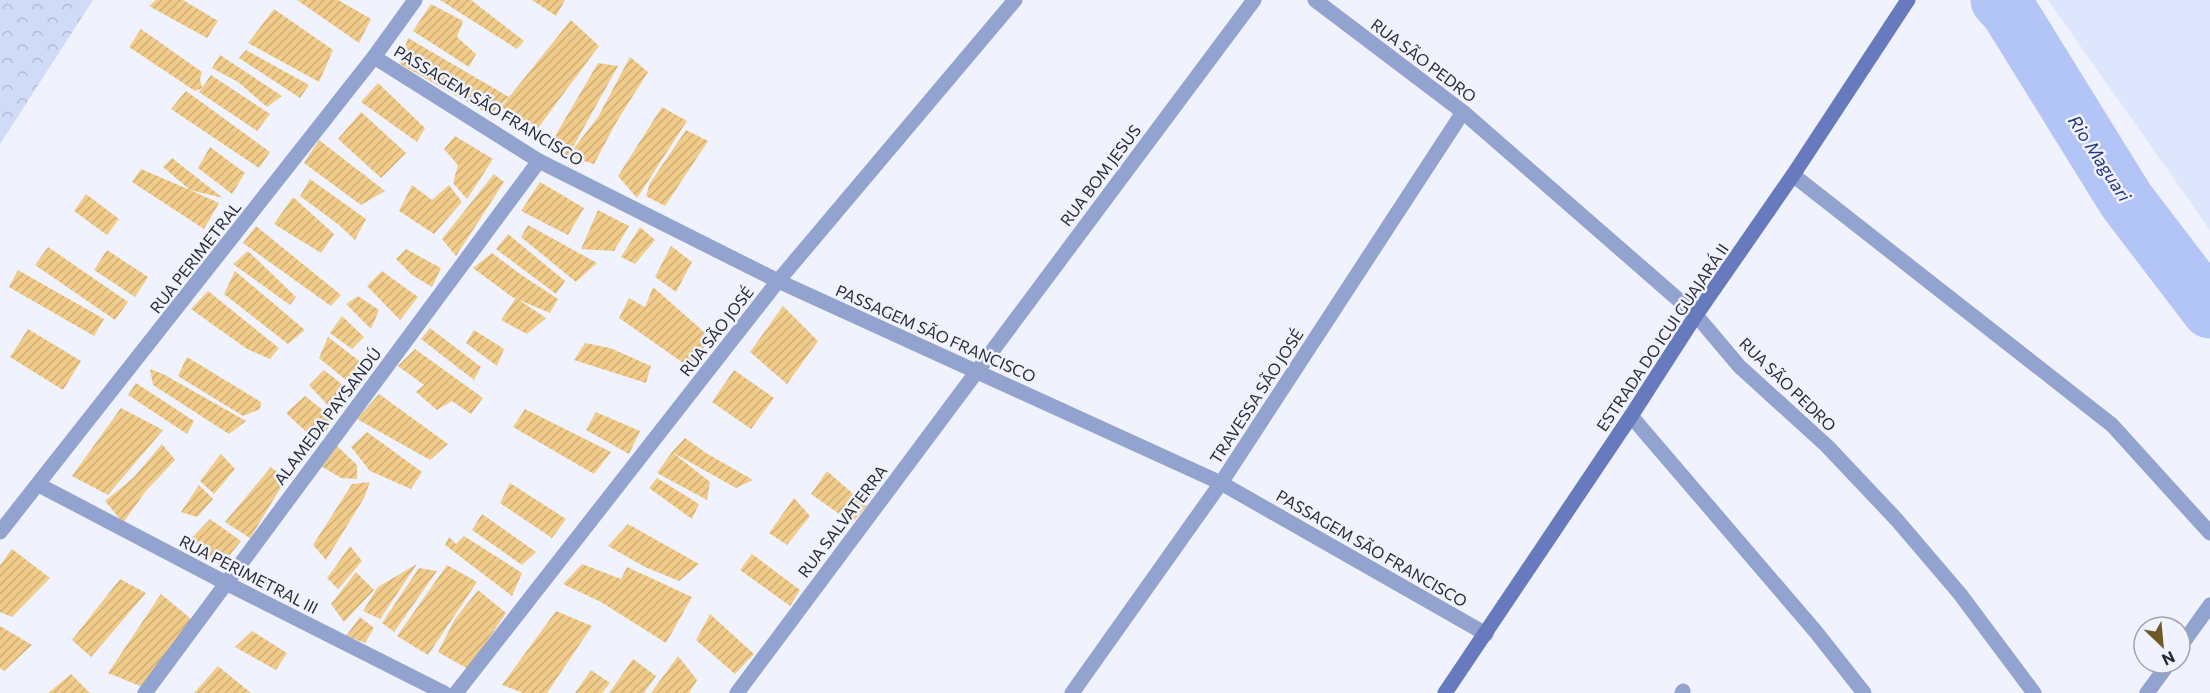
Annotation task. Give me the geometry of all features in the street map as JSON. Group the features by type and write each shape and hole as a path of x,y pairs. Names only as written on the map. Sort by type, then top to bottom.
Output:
{"main road":[{"name":"ESTRADA DO ICUI GUAJARÁ II","path":"1445,693 1908,0"}],"street":[{"name":"RUA PERIMETRAL","path":"0,532 374,57 415,0"},
{"name":"RUA SÃO JOSÉ","path":"456,693 778,281 1015,0"},
{"name":"RUA BOM JESUS","path":"976,371 1254,0"},
{"name":"RUA SÃO PEDRO","path":"1315,0 1463,112 1696,315 1739,366 1827,446 1896,519 1960,594 2034,693"},
{"name":"PASSAGEM SÃO FRANCISCO","path":"374,57 539,161 778,281 1221,483 1486,634"},
{"name":"TRAVESSA SÃO JOSÉ","path":"1072,693 1221,483 1463,112"},
{"name":"ALAMEDA PAYSANDÚ","path":"145,693 539,161"},
{"path":"1793,175 2112,425 2210,532"},
{"name":"RUA SALVATERRA","path":"737,693 976,371"},
{"path":"1632,416 1808,623 1864,693"},
{"name":"RUA PERIMETRAL III","path":"39,485 225,583 444,693"},
{"path":"2192,630 2210,605"},
{"path":"2147,693 2160,675"}],"shaded area":[{"path":"2048,0 2210,0 2210,230"}],"green space":[{"path":"0,0 93,0 0,144"}],"building":[{"path":"156,0 183,0 218,21 207,38 149,6"},
{"path":"297,0 338,0 371,19 359,43"},
{"path":"440,0 471,0 524,41 517,49"},
{"path":"532,0 565,0 556,16"},
{"path":"431,4 463,21 457,37 476,54 469,67 413,31"},
{"path":"274,9 333,50 319,82 248,43"},
{"path":"571,20 599,46 538,128 501,107"},
{"path":"141,29 202,72 200,79 202,88 195,91 129,47"},
{"path":"408,38 509,97 490,115 400,64"},
{"path":"246,50 309,85 300,98 239,58"},
{"path":"220,55 282,96 267,107 238,82 212,68"},
{"path":"630,57 648,72 617,121 594,164 568,156 598,117"},
{"path":"598,63 618,66 568,156 551,143"},
{"path":"211,75 270,114 257,131 199,92"},
{"path":"378,83 425,128 417,142 361,102"},
{"path":"186,91 270,152 259,168 171,109"},
{"path":"662,107 687,121 637,198 618,176"},
{"path":"361,112 406,153 381,178 338,139"},
{"path":"686,130 708,141 665,206 646,196 650,183"},
{"path":"455,136 493,159 467,199 453,183 458,165 444,149"},
{"path":"319,140 385,191 361,205 304,163"},
{"path":"210,147 245,173 232,194 198,168"},
{"path":"172,158 223,198 190,190 163,167"},
{"path":"141,169 219,203 204,229 132,182"},
{"path":"494,174 504,182 456,256 442,239"},
{"path":"310,179 366,219 355,240 300,196"},
{"path":"540,182 584,208 568,235 521,211"},
{"path":"412,185 432,200 449,185 462,202 434,234 399,211"},
{"path":"86,194 119,219 107,235 74,211"},
{"path":"293,197 334,234 321,253 274,224"},
{"path":"598,210 629,226 614,251 581,249"},
{"path":"528,225 597,263 576,282 521,237"},
{"path":"256,226 341,295 331,306 243,243"},
{"path":"640,227 655,240 635,264 621,257"},
{"path":"508,234 565,281 556,294 496,249"},
{"path":"671,246 692,262 676,292 655,277"},
{"path":"48,247 128,302 115,320 35,265"},
{"path":"406,249 441,268 432,287 412,275 396,259"},
{"path":"107,250 148,277 135,297 94,270"},
{"path":"248,251 296,297 290,305 233,264"},
{"path":"492,253 558,299 550,313 512,297 473,268"},
{"path":"18,270 104,319 94,336 9,287"},
{"path":"235,271 305,330 288,344 224,294"},
{"path":"382,271 418,297 400,320 367,286"},
{"path":"653,287 711,338 689,367 619,318 629,298 645,307"},
{"path":"208,291 279,348 270,359 247,349 191,309"},
{"path":"358,296 379,310 371,329 346,304"},
{"path":"516,298 546,318 527,334 501,320"},
{"path":"783,306 818,341 787,384 750,352"},
{"path":"342,316 364,337 352,349 330,333"},
{"path":"430,328 481,367 474,380 421,339"},
{"path":"28,329 81,361 63,390 10,357"},
{"path":"474,330 504,349 497,366 466,343"},
{"path":"328,337 371,370 357,389 319,358"},
{"path":"585,343 610,348 651,366 646,383 574,360"},
{"path":"415,349 483,398 471,414 452,401 437,410 416,392 424,385 398,366"},
{"path":"187,357 261,402 260,409 243,416 178,376"},
{"path":"150,369 246,421 229,434 153,385"},
{"path":"324,370 352,392 333,411 309,385"},
{"path":"734,370 774,398 751,429 712,402"},
{"path":"136,383 194,421 187,434 128,395"},
{"path":"379,394 448,444 430,460 357,419"},
{"path":"305,396 334,419 318,443 286,413"},
{"path":"121,408 163,430 108,495 72,476"},
{"path":"525,409 611,452 594,474 513,427"},
{"path":"596,412 640,431 629,454 586,430"},
{"path":"367,432 422,472 411,489 370,471 351,447"},
{"path":"685,438 753,480 736,488 672,452"},
{"path":"162,444 175,460 145,492 123,523 105,501 134,477"},
{"path":"336,445 357,465 357,479 341,478 321,466"},
{"path":"672,452 710,482 707,500 657,473"},
{"path":"221,454 235,469 214,494 200,481"},
{"path":"271,467 286,479 250,538 225,522"},
{"path":"827,471 867,506 852,523 811,494"},
{"path":"657,478 699,504 692,519 649,488"},
{"path":"370,482 364,498 326,560 313,545 352,484"},
{"path":"510,483 566,519 552,538 500,503"},
{"path":"199,485 213,499 197,517 181,512"},
{"path":"794,498 810,516 787,545 769,533"},
{"path":"482,514 536,552 522,565 472,530"},
{"path":"210,519 241,541 221,566 191,539"},
{"path":"628,524 699,564 679,581 645,567 608,546"},
{"path":"464,536 522,573 512,596 445,545 449,537 456,544"},
{"path":"350,546 362,561 338,589 327,578"},
{"path":"12,549 50,578 12,617 0,612 0,565"},
{"path":"752,554 800,590 790,606 740,570"},
{"path":"417,564 380,619 363,611 378,587"},
{"path":"582,564 621,579 627,567 692,597 666,643 601,602 563,584"},
{"path":"447,565 477,582 428,655 397,636"},
{"path":"419,568 437,571 394,632 382,623"},
{"path":"356,572 374,590 344,622 331,604"},
{"path":"120,579 146,593 91,657 72,640"},
{"path":"478,590 506,613 468,669 438,652 455,619"},
{"path":"161,594 191,619 145,688 108,673"},
{"path":"556,611 592,626 547,693 523,693 502,685"},
{"path":"710,614 754,654 735,674 696,640"},
{"path":"360,617 374,628 365,643 346,636"},
{"path":"0,626 32,645 4,671 0,668"},
{"path":"252,631 287,653 276,670 235,647"},
{"path":"678,656 697,680 689,693 651,693"},
{"path":"633,659 656,676 644,693 609,693"},
{"path":"218,666 251,693 194,693"},
{"path":"591,670 610,683 602,693 575,693"},
{"path":"71,674 90,693 48,693"}],"waterway":[{"name":"Rio Maguari","path":"1999,0 2009,11 2126,200 2210,310"}]}
